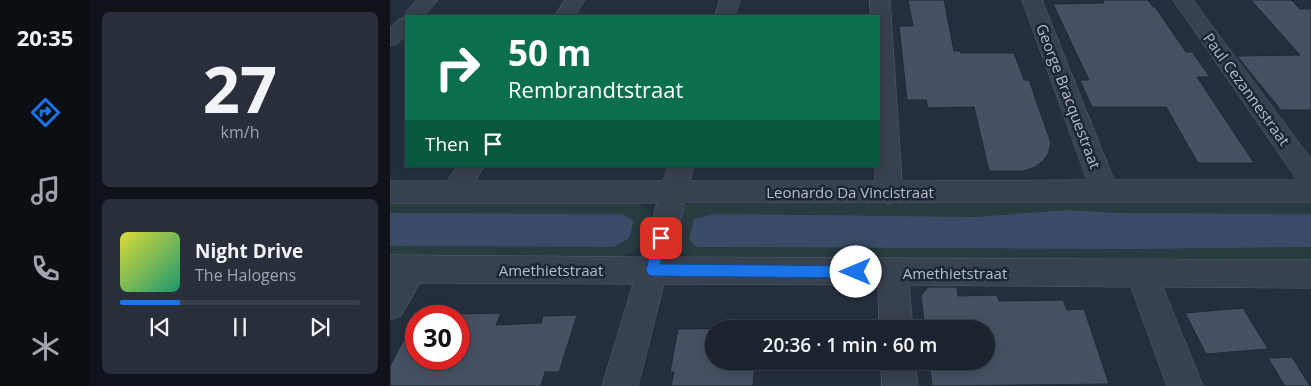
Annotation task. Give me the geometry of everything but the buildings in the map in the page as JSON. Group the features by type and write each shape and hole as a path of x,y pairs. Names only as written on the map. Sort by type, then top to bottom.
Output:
{"street":[{"path":"414,15 428,0"},
{"path":"566,15 575,0"},
{"path":"725,15 730,0"},
{"path":"880,0 889,193"},
{"name":"George Bracquestraat","path":"1032,0 1105,192"},
{"name":"Paul Cezannestraat","path":"1183,0 1311,179"},
{"path":"390,40 405,24"},
{"path":"455,192 470,167"},
{"path":"620,386 678,178"},
{"name":"Leonardo Da Vincistraat","path":"390,192 455,192 678,178 889,193 1311,192"},
{"path":"390,305 401,269"},
{"name":"Amethietstraat","path":"401,269 1311,274"},
{"path":"894,272 896,320"},
{"path":"1142,274 1185,386"},
{"path":"899,370 900,386"}],"green space":[{"path":"390,199 634,201 651,212 651,215 644,238 638,248 612,259 390,259 390,246 614,247 622,214 390,213"},
{"path":"698,199 1311,202 1311,214 1117,213 1067,210 974,217 893,217 689,240 698,247 1131,249 1311,247 1311,262 698,258 683,253 671,242 675,221 680,211 690,202"}],"water":[{"path":"1067,210 1117,213 1311,214 1311,247 1131,249 697,247 689,240 694,219 713,214 974,217"},
{"path":"390,213 622,214 634,221 629,238 614,247 390,246"}],"route":[{"path":"661,238 652,270 856,272"}]}
